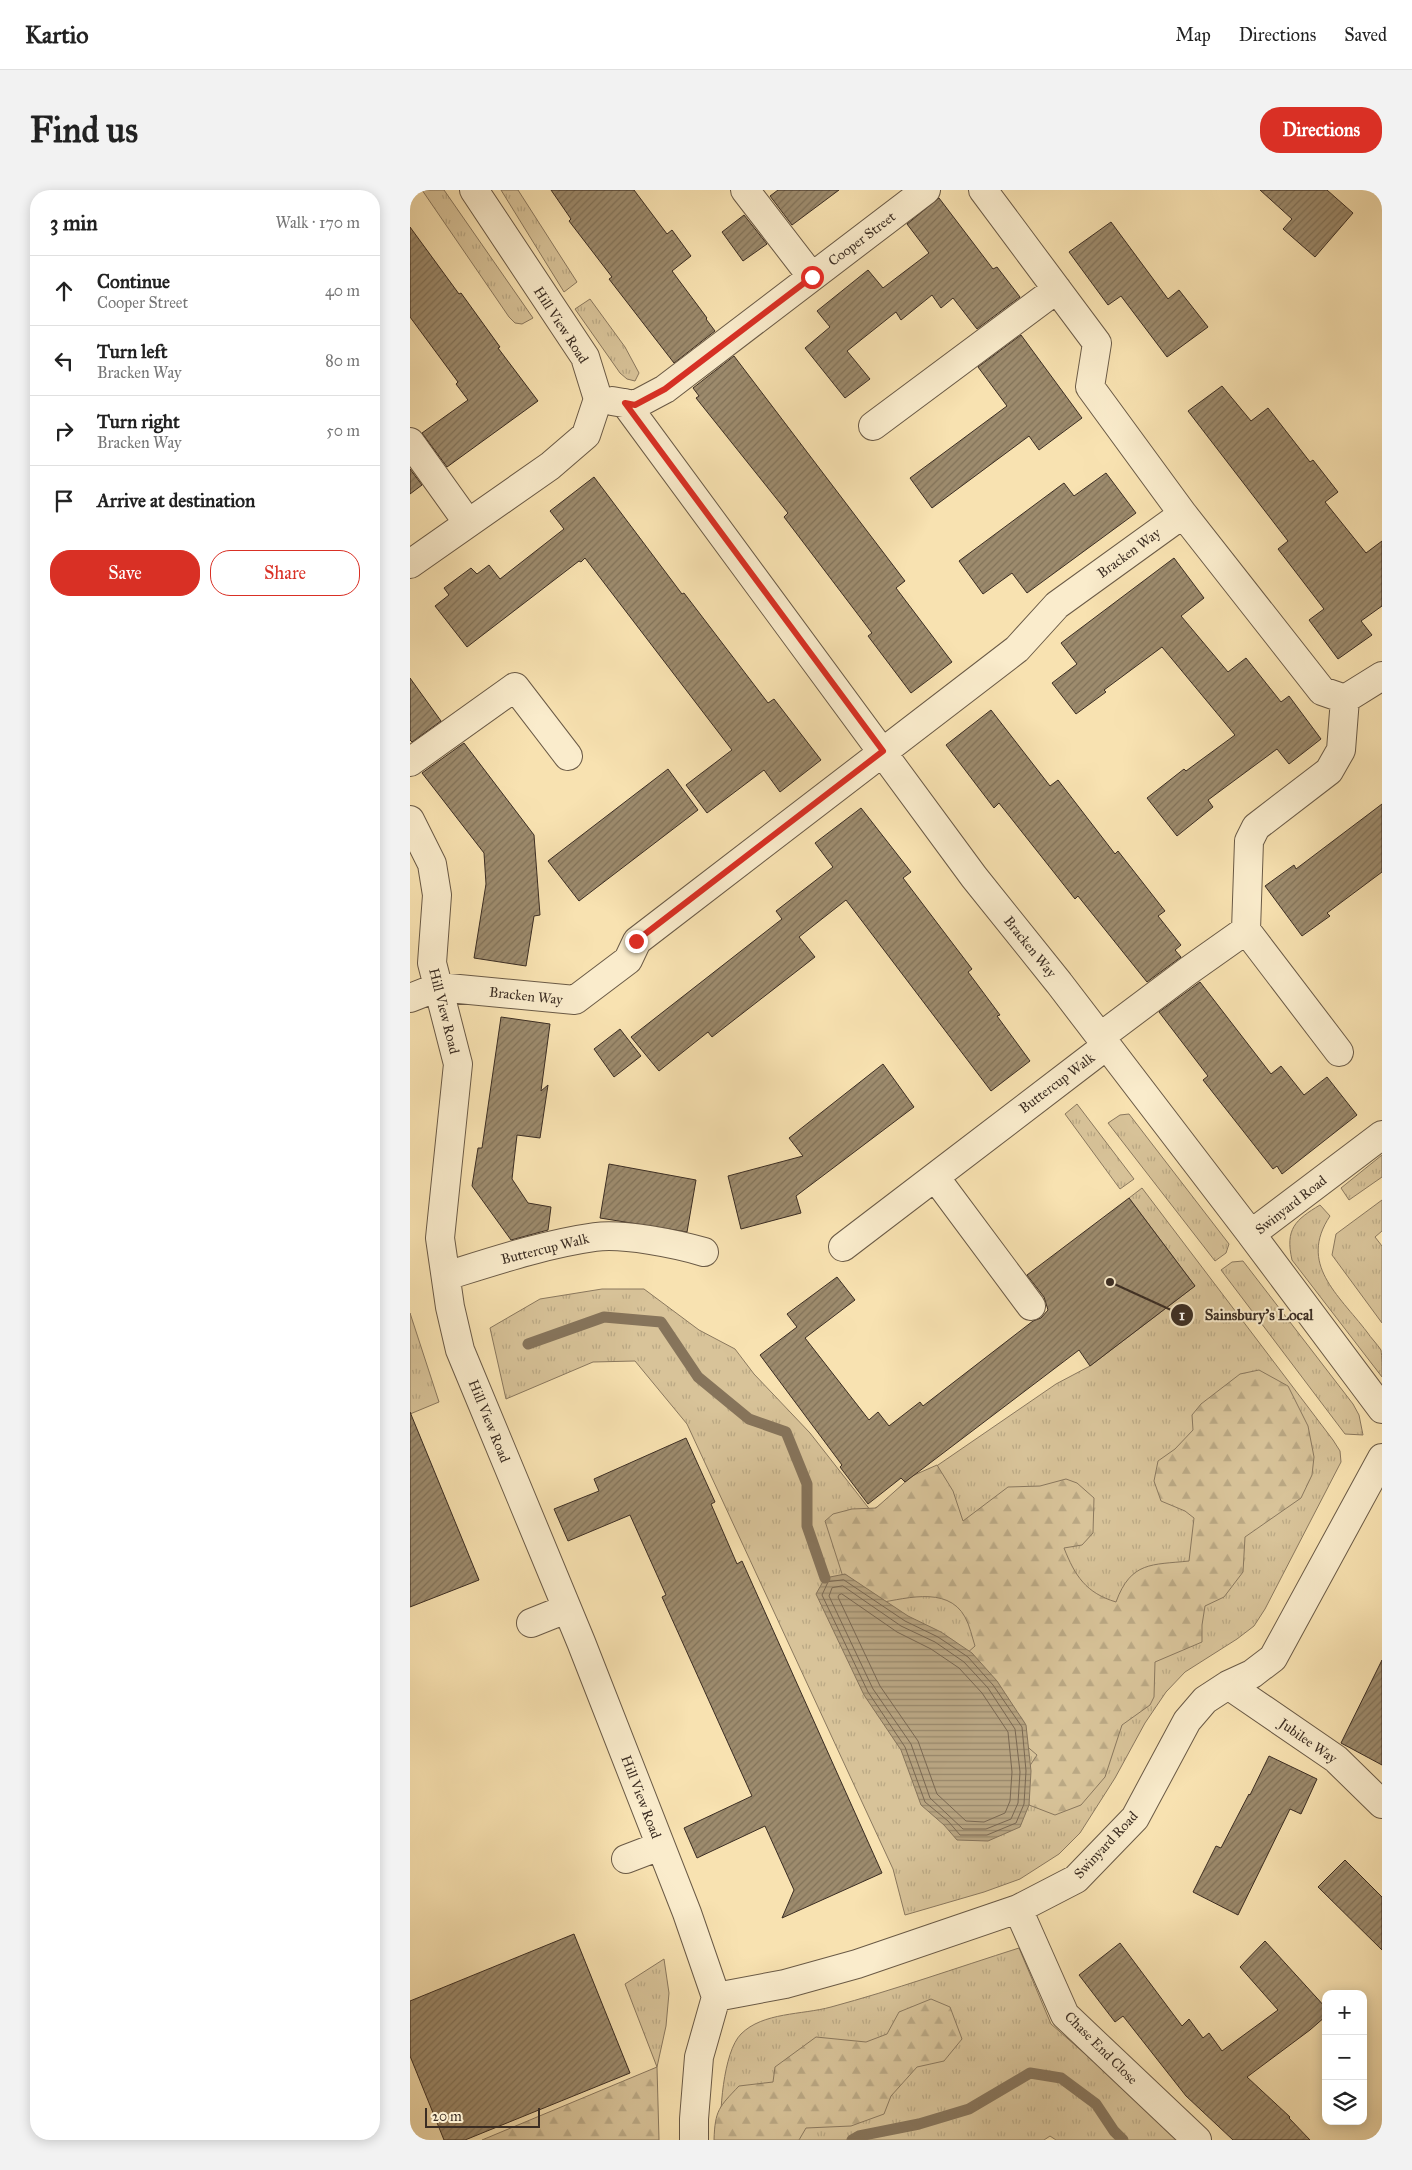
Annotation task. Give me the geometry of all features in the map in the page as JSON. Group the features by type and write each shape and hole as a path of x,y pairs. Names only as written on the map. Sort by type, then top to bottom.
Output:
{"street":[{"name":"Hill View Road","path":"474,190 585,357 598,399"},
{"path":"745,190 812,277"},
{"name":"Cooper Street","path":"598,399 635,405 665,389 926,190"},
{"path":"983,190 1097,343 1090,388 1183,514 1322,691 1345,699"},
{"path":"873,426 1056,289"},
{"path":"410,564 550,466 586,435 598,399"},
{"name":"Bracken Way","path":"625,403 974,877 1059,982 1103,1042"},
{"path":"410,442 468,523"},
{"name":"Bracken Way","path":"438,987 575,1000 628,960 636,941 1018,649 1057,605 1183,514"},
{"path":"1345,699 1382,676"},
{"path":"410,762 515,687 568,756"},
{"path":"1338,1052 1246,930 1249,841 1256,827 1329,771 1341,750 1345,699"},
{"name":"Hill View Road","path":"410,820 432,864 437,895 432,963 458,1064 440,1238 450,1307 460,1350 687,1913 716,1997"},
{"path":"1103,1042 1188,971 1246,930"},
{"path":"410,998 438,987"},
{"name":"Buttercup Walk","path":"843,1247 935,1177 1103,1042 1251,1234"},
{"name":"Swinyard Road","path":"1382,1135 1251,1234 1382,1409"},
{"path":"935,1177 1031,1306"},
{"name":"Buttercup Walk","path":"446,1276 512,1256 596,1237 640,1239 687,1247 704,1252"},
{"name":"Swinyard Road","path":"716,1997 785,1984 857,1964 1018,1909 1076,1879 1136,1818 1187,1721 1205,1700 1228,1685 1252,1674 1273,1658 1382,1458"},
{"path":"531,1623 566,1609"},
{"name":"Jubilee Way","path":"1228,1685 1336,1759 1382,1804"},
{"path":"626,1859 660,1846"},
{"name":"Chase End Close","path":"1018,1909 1065,2015 1197,2140"},
{"path":"694,2140 699,2057 716,1997"}],"green space":[{"path":"422,190 444,190 533,318 522,324 515,323 509,317"},
{"path":"501,190 518,190 577,282 564,292"},
{"path":"590,299 625,347 639,373 635,381 627,379 620,373 575,309"},
{"path":"1077,1104 1134,1179 1120,1189 1065,1114"},
{"path":"1129,1114 1229,1244 1226,1253 1215,1261 1108,1123 1120,1115"},
{"path":"1382,1155 1382,1177 1349,1200 1341,1188"},
{"path":"1142,1188 1333,1440 1340,1451 1341,1462 1265,1609 1254,1626 1185,1672 1166,1692 1145,1723 1115,1778 1080,1833 1059,1854 1020,1879 984,1892 905,1915 893,1869 687,1424 635,1361 593,1362 506,1399 490,1328 540,1299 602,1289 644,1289 699,1330 735,1349 754,1374 810,1433 871,1511 1056,1384 1090,1366 1195,1286 1129,1198"},
{"path":"1382,1200 1382,1231 1375,1237 1382,1246 1382,1323 1332,1255 1336,1234"},
{"path":"1320,1205 1330,1216 1321,1233 1318,1249 1320,1264 1334,1291 1381,1350 1382,1377 1292,1260 1290,1240 1294,1226"},
{"path":"1243,1261 1353,1404 1359,1415 1363,1435 1345,1434 1221,1270 1232,1262"},
{"path":"410,1313 439,1402 410,1414"},
{"path":"1259,1370 1288,1386 1308,1426 1314,1457 1312,1475 1301,1498 1245,1537 1243,1572 1224,1597 1205,1606 1202,1642 1155,1662 1154,1697 1150,1705 1122,1725 1105,1777 1081,1805 1055,1815 1029,1805 1021,1779 1037,1755 1017,1738 965,1655 975,1646 965,1617 957,1607 947,1600 935,1597 909,1598 872,1604 844,1580 825,1521 833,1514 852,1509 876,1508 912,1476 937,1465 953,1491 963,1521 1008,1487 1040,1486 1066,1479 1077,1483 1094,1498 1093,1533 1082,1545 1064,1548 1077,1575 1083,1582 1097,1594 1116,1602 1122,1589 1136,1572 1154,1565 1189,1561 1194,1518 1185,1511 1161,1501 1154,1481 1158,1461 1175,1449 1193,1430 1192,1415 1201,1404 1240,1374"},
{"path":"1019,1948 1051,2024 1183,2140 1056,2140 1050,2136 1044,2140 721,2140 722,2100 726,2069 735,2043 741,2034 750,2027 771,2018 820,2010 855,2000"},
{"path":"664,1959 669,1993 666,2026 657,2067 625,1984"},
{"path":"931,1999 950,2007 962,2039 944,2061 917,2067 891,2096 884,2114 851,2126 806,2128 799,2140 714,2140 719,2110 739,2086 773,2082 775,2067 816,2037 866,2042 887,2034 899,2012"},
{"path":"657,2067 659,2140 482,2140"}],"water":[{"path":"845,1574 908,1616 941,1632 972,1653 997,1681 1026,1725 1031,1771 1029,1805 1020,1827 988,1841 957,1840 944,1825 921,1805 901,1750 864,1695 816,1594 825,1578"}],"building":[{"path":"551,190 634,190 667,234 672,230 691,256 672,271 715,331 674,363 609,279 612,277 569,221 571,219"},
{"path":"778,190 839,190 792,225 770,196"},
{"path":"1260,190 1327,190 1353,213 1315,257 1283,229 1292,219"},
{"path":"939,198 993,269 997,267 1020,297 977,329 953,298 941,308 932,295 901,320 896,312 847,351 870,379 845,398 805,348 830,327 817,311 868,270 883,288 929,253 907,224"},
{"path":"744,215 767,244 743,261 722,232"},
{"path":"1111,222 1168,299 1179,290 1208,327 1167,357 1121,296 1108,305 1069,252"},
{"path":"410,227 459,294 461,293 500,347 498,348 538,401 447,467 422,433 468,400 456,384 458,382 410,317"},
{"path":"1021,335 1082,418 1039,450 1029,436 932,508 910,478 1007,406 978,367"},
{"path":"734,356 905,581 896,588 952,662 911,693 868,636 872,633 784,517 788,513 696,398 699,396 693,388"},
{"path":"1222,386 1251,421 1268,408 1310,462 1313,460 1338,492 1325,502 1366,553 1382,541 1382,606 1361,621 1372,635 1338,659 1309,620 1324,609 1278,549 1288,541 1188,411"},
{"path":"410,469 422,485 410,494"},
{"path":"1106,473 1136,513 1027,593 1012,573 983,594 959,561 1064,483 1074,496"},
{"path":"594,477 682,594 684,593 768,703 774,699 821,760 780,792 764,770 707,813 686,785 732,750 585,558 467,647 435,606 449,595 444,588 471,568 477,574 489,565 500,579 564,529 550,511"},
{"path":"1174,558 1204,598 1181,616 1228,672 1246,658 1281,702 1289,696 1321,739 1289,764 1277,749 1208,800 1213,807 1177,836 1147,798 1184,769 1186,771 1235,735 1162,647 1104,690 1106,692 1076,714 1052,683 1077,664 1061,643"},
{"path":"410,678 441,721 412,742 410,740"},
{"path":"991,710 1050,786 1058,780 1115,854 1118,851 1165,911 1158,916 1181,945 1175,950 1181,957 1147,982 1078,896 1075,899 999,803 994,808 946,745"},
{"path":"464,743 534,835 540,915 534,916 526,966 474,958 486,884 484,853 422,773"},
{"path":"668,769 698,810 579,901 548,861"},
{"path":"1382,804 1382,872 1327,913 1330,916 1302,936 1265,886 1294,865 1296,869"},
{"path":"861,808 911,872 903,878 972,969 968,972 1000,1015 997,1016 1030,1061 991,1091 846,900 799,937 815,957 712,1037 708,1032 659,1071 631,1037 782,919 776,911 833,867 815,843"},
{"path":"1200,982 1271,1074 1281,1066 1304,1095 1327,1077 1357,1115 1282,1174 1277,1166 1273,1169 1203,1080 1208,1076 1159,1012"},
{"path":"501,1017 550,1024 541,1091 548,1085 540,1138 517,1135 512,1179 528,1203 551,1207 548,1230 511,1240 472,1186 478,1148 482,1148"},
{"path":"620,1029 641,1056 614,1077 594,1049"},
{"path":"883,1064 914,1107 796,1196 801,1213 741,1229 728,1176 803,1156 789,1138"},
{"path":"609,1164 696,1180 687,1232 600,1218"},
{"path":"1129,1198 1195,1286 1090,1366 1079,1350 905,1482 901,1478 868,1504 840,1467 842,1465 760,1355 797,1327 787,1314 837,1277 855,1300 805,1338 869,1420 878,1412 889,1426 920,1402 923,1406 1033,1321 1041,1318 1048,1310 1044,1297 1027,1275"},
{"path":"410,1412 479,1580 410,1607"},
{"path":"686,1438 715,1502 711,1504 737,1564 742,1561 882,1873 782,1918 794,1890 765,1826 697,1858 684,1828 752,1796 662,1597 666,1595 630,1515 568,1541 554,1509 599,1491 594,1479"},
{"path":"1382,1660 1382,1765 1341,1743"},
{"path":"1269,1756 1317,1779 1301,1814 1290,1809 1238,1915 1193,1892 1216,1846 1221,1848"},
{"path":"1345,1860 1382,1897 1382,1950 1318,1887"},
{"path":"574,1934 630,2073 465,2140 444,2140 410,2056 410,2001"},
{"path":"1265,1941 1322,2004 1322,2020 1247,2077 1290,2117 1310,2140 1233,2140 1186,2096 1123,2016 1115,2022 1079,1975 1120,1943 1182,2026 1189,2019 1203,2038 1209,2033 1222,2051 1278,2010 1240,1967"}],"waterway":[{"path":"528,1344 604,1317 661,1322 698,1377 749,1419 786,1432 807,1484 807,1526 825,1578"},
{"path":"852,2140 859,2136 919,2124 969,2109 1030,2073 1061,2078 1096,2104 1114,2131 1123,2140"}],"place":[{"name":"Sainsbury's Local","path":"1110,1282"}],"route":[{"path":"636,941 883,751 625,403 635,405 665,389 812,277"}]}
